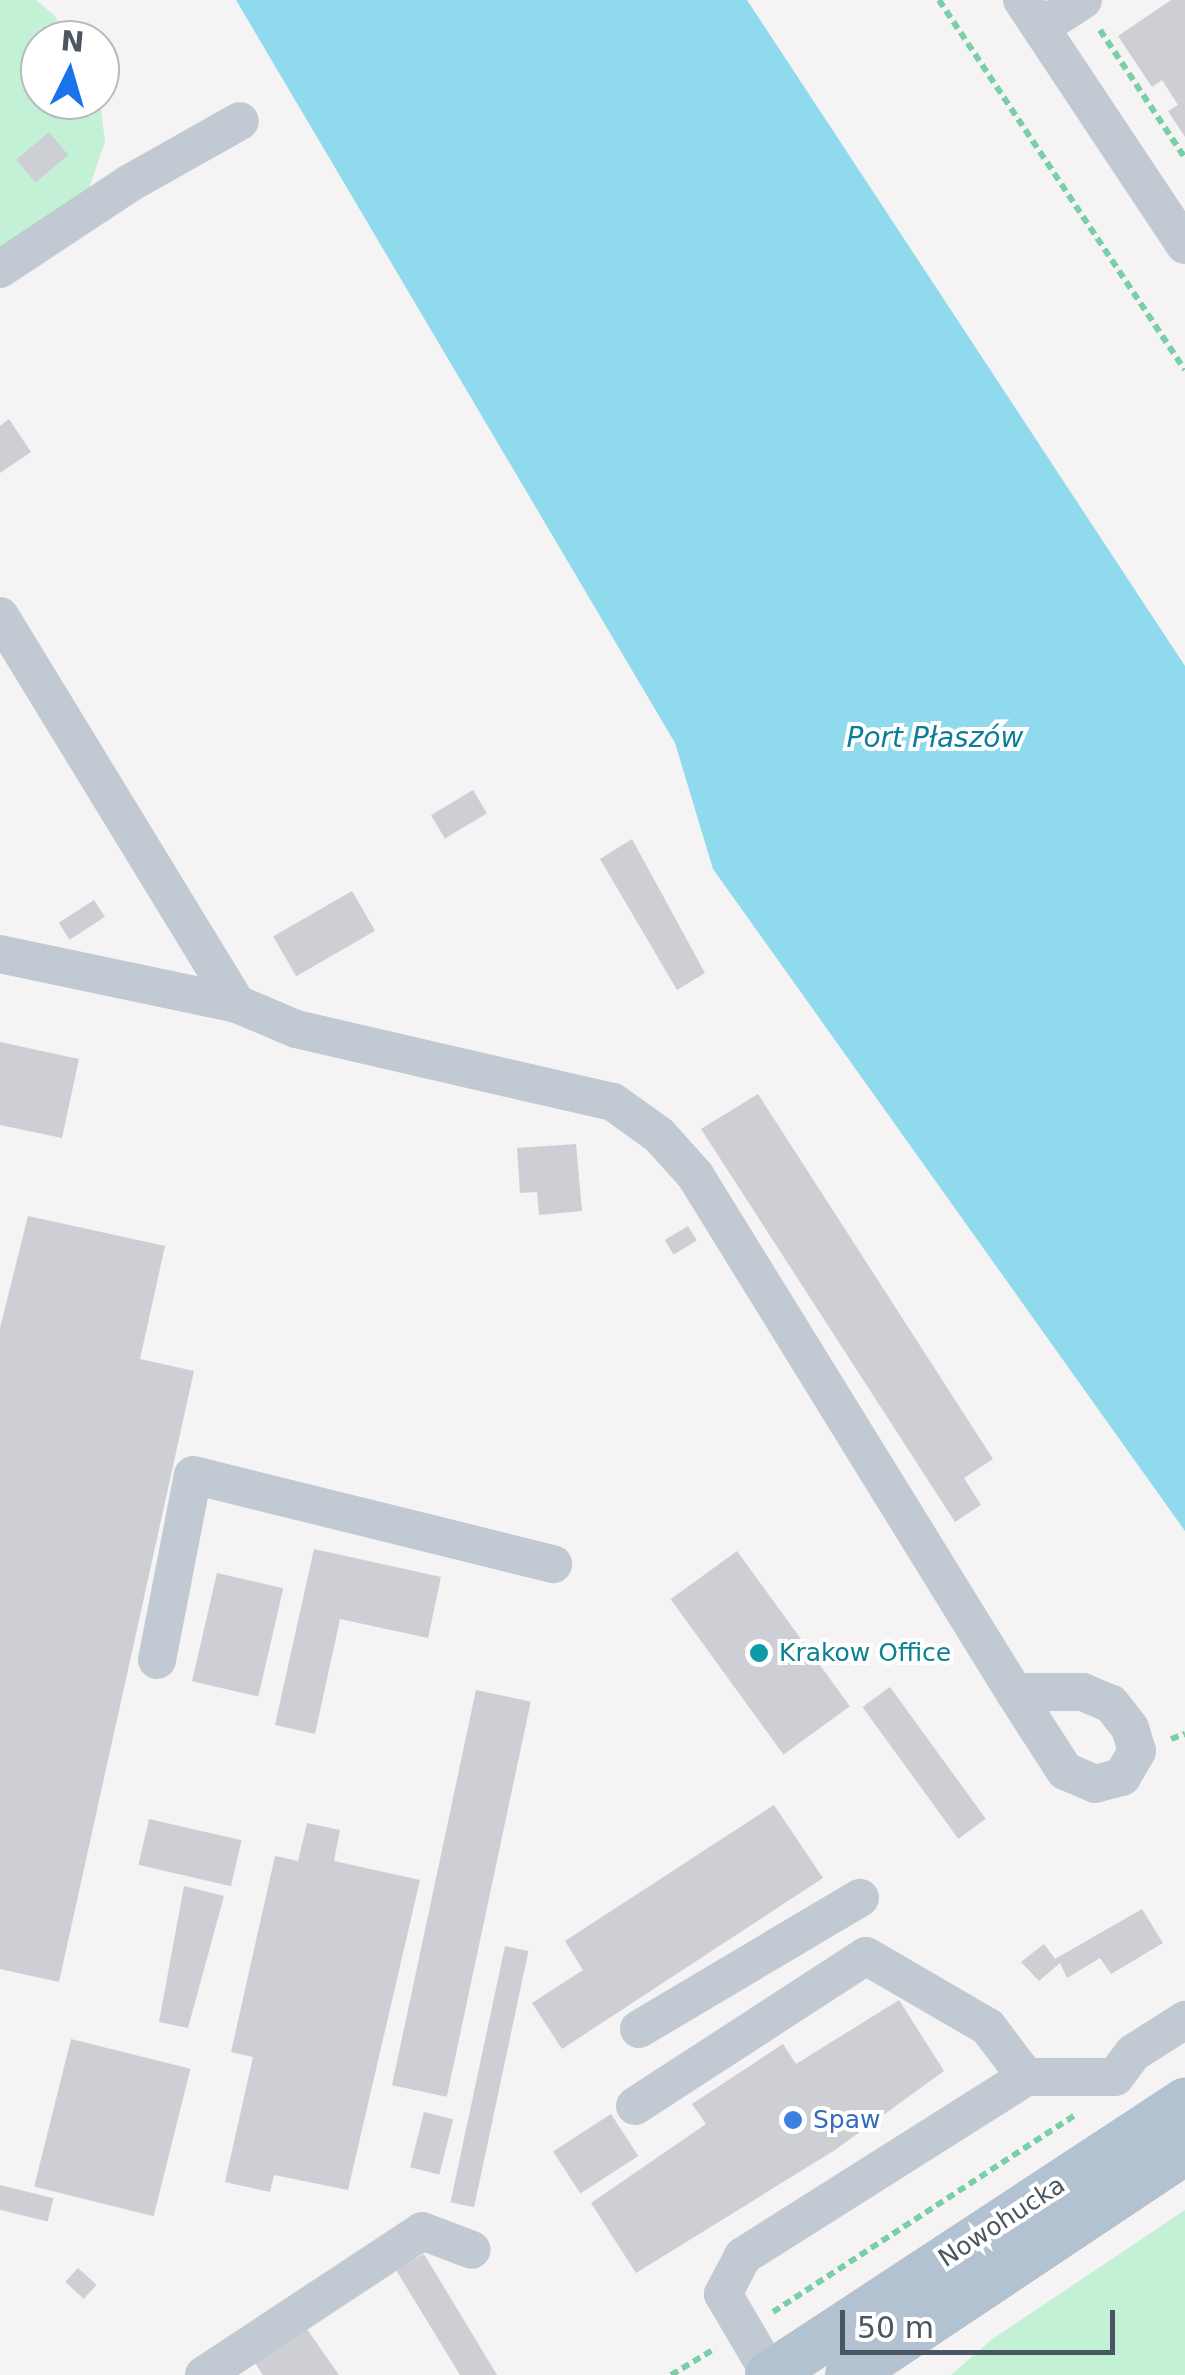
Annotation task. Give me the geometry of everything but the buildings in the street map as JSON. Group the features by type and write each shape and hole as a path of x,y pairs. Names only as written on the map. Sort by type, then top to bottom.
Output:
{"main road":[{"name":"Nowohucka","path":"770,2375 1185,2102"},
{"name":"Nowohucka","path":"849,2375 1185,2151"}],"street":[{"path":"1082,0 1032,14 1185,245"},
{"path":"0,269 130,183 240,122"},
{"path":"0,616 237,1004"},
{"path":"0,954 237,1004 296,1029 612,1102 660,1135 695,1175 1014,1692"},
{"path":"157,1660 194,1476 554,1564"},
{"path":"639,2029 860,1898"},
{"path":"635,2106 866,1956 988,2026 1026,2076"},
{"path":"770,2375 723,2294 743,2256 1026,2076 1115,2077 1133,2053 1185,2020"},
{"path":"204,2375 422,2231 472,2250"}],"path":[{"path":"939,0 1185,370"},
{"path":"1082,0 1185,158"},
{"path":"671,2375 1084,2109"}],"green space":[{"path":"0,0 36,0 57,20 20,20 20,120 102,120 105,142 79,217 0,269"},
{"path":"1185,2210 1185,2375 951,2375 991,2340"}],"water":[{"name":"Port Płaszów","path":"236,0 747,0 1185,666 1185,1531 713,869 675,743"}],"place":[{"name":"Krakow Office","path":"759,1653"},
{"name":"Spaw","path":"793,2120"}]}
